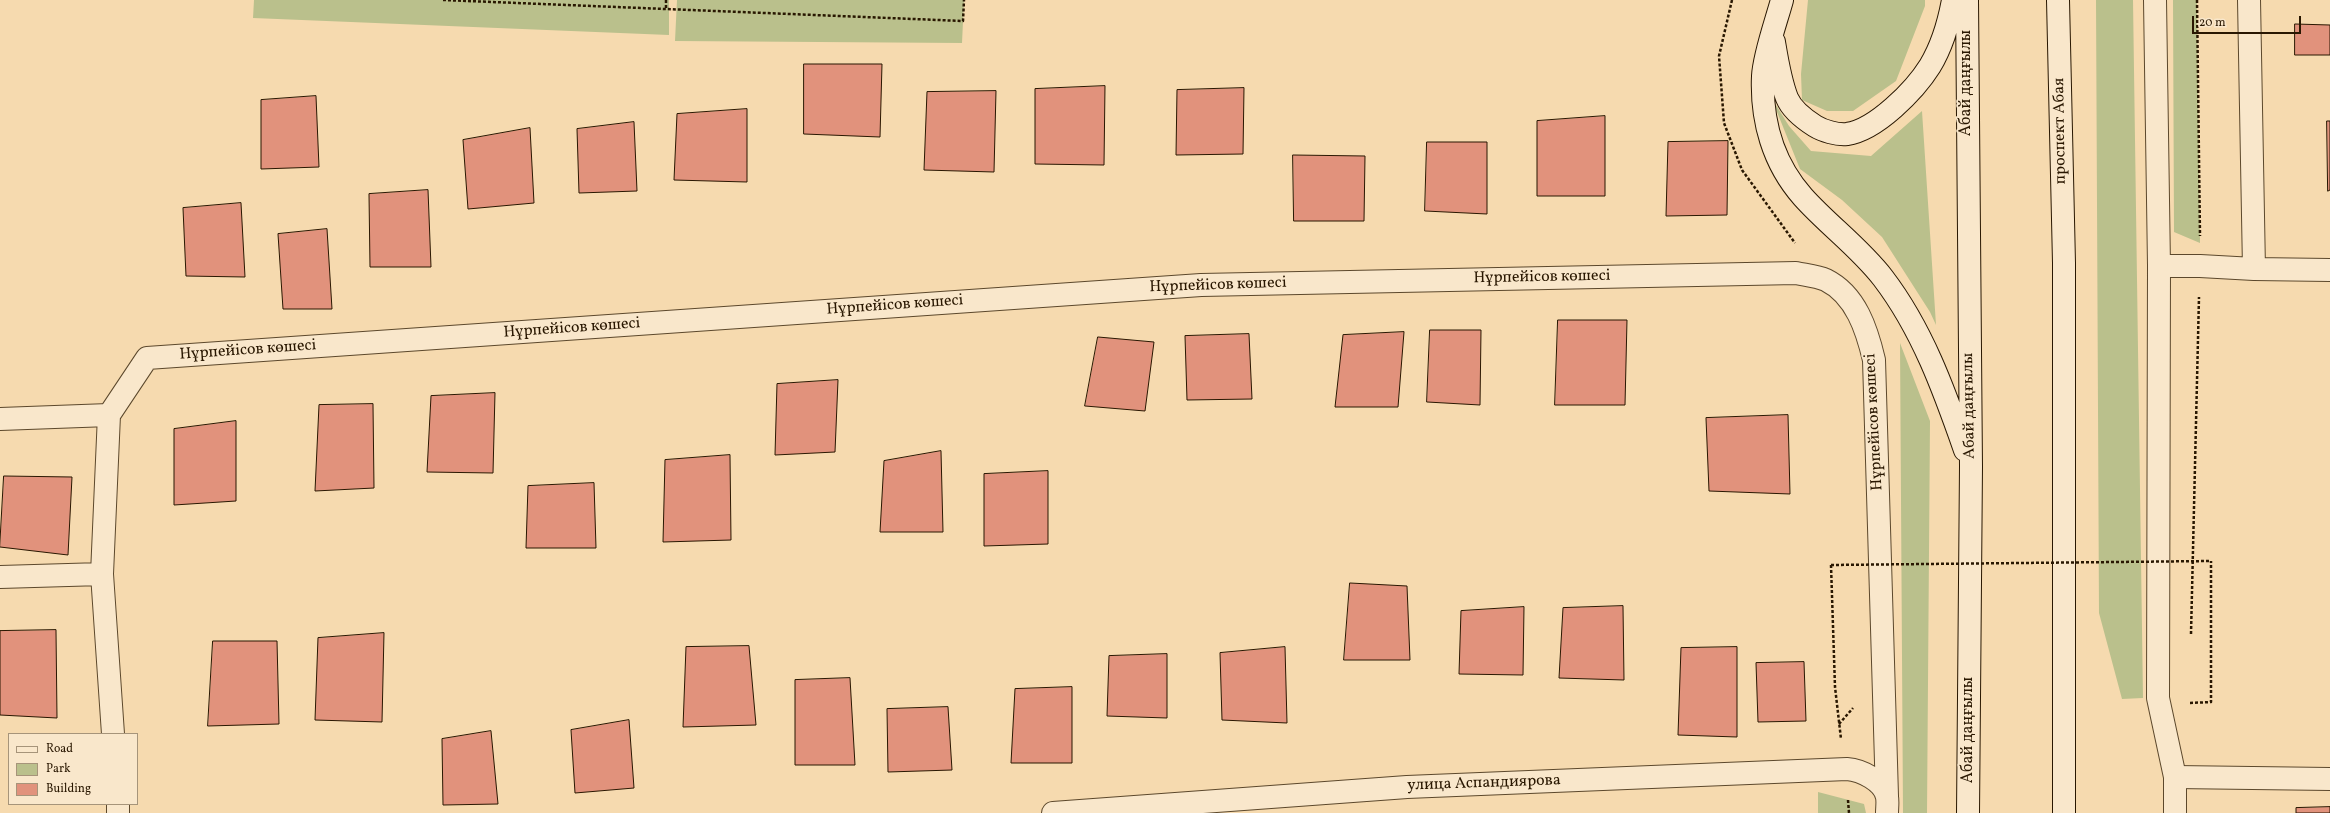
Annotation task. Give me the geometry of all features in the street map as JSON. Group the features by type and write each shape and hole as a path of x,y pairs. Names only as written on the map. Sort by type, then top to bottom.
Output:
{"street":[{"path":"1782,0 1763,75 1764,120 1778,161 1802,196 1852,242 1883,278 1912,321 1945,392 1971,466"},
{"path":"1773,34 1779,69 1788,99 1802,118 1822,130 1846,134 1875,122 1910,92 1931,65 1949,23 1953,0"},
{"name":"Абай даңғылы","path":"1967,0 1971,466 1968,813"},
{"name":"проспект Абая","path":"2058,0 2064,263 2064,813"},
{"path":"2155,0 2159,266 2158,698 2175,776 2175,813"},
{"path":"2249,0 2254,269"},
{"path":"2159,266 2330,270"},
{"name":"Нұрпейісов көшесі","path":"110,415 147,358 1201,285 1796,273 1826,280 1848,297 1867,331 1874,360 1887,804"},
{"path":"0,419 110,415 102,574 113,733"},
{"path":"0,578 102,574"},
{"name":"улица Аспандиярова","path":"1053,813 1407,787 1847,769 1858,769 1874,779 1887,804"},
{"path":"2175,776 2330,779"}],"path":[{"path":"442,0 963,21 964,0"},
{"path":"666,0 666,9"},
{"path":"2191,640 2200,266 2197,0"},
{"path":"1839,724 1835,687 1831,565 2211,561 2210,702 2189,703"},
{"path":"2189,709 2190,695"}],"green space":[{"path":"254,0 669,0 669,35 253,18"},
{"path":"677,0 964,0 962,43 675,41"},
{"path":"1808,0 1925,0 1925,6 1896,81 1853,111 1827,111 1802,100 1801,74"},
{"path":"2096,0 2133,0 2143,698 2122,699 2099,613"},
{"path":"2173,0 2197,0 2200,243 2174,232"},
{"path":"1771,97 1789,126 1811,151 1871,156 1922,111 1936,325 1930,312 1882,237 1842,200 1800,169"},
{"path":"1900,343 1930,421 1927,813 1903,813"},
{"path":"1818,792 1864,804 1866,813 1818,813"}],"building":[{"path":"2295,24 2330,25 2330,55 2295,55"},
{"path":"804,64 882,64 880,137 804,134"},
{"path":"1105,86 1104,165 1035,164 1035,89"},
{"path":"1244,88 1243,154 1176,155 1177,90"},
{"path":"996,91 994,172 924,170 927,92"},
{"path":"316,96 319,167 261,169 261,100"},
{"path":"747,109 747,182 674,180 677,114"},
{"path":"1605,116 1605,196 1537,196 1537,121"},
{"path":"2327,121 2330,121 2330,190 2328,191"},
{"path":"634,122 637,191 579,193 577,129"},
{"path":"530,128 534,203 468,209 463,140"},
{"path":"1728,141 1727,215 1666,216 1668,142"},
{"path":"1427,142 1487,142 1487,214 1425,211"},
{"path":"1293,155 1365,156 1364,221 1294,221"},
{"path":"428,190 431,267 370,267 369,194"},
{"path":"241,203 245,277 186,276 183,208"},
{"path":"327,229 332,309 283,309 278,234"},
{"path":"1558,320 1627,320 1625,405 1555,405"},
{"path":"1430,330 1481,330 1480,405 1427,402"},
{"path":"1404,332 1398,407 1335,407 1343,335"},
{"path":"1249,334 1252,399 1187,400 1185,336"},
{"path":"1098,337 1154,342 1145,411 1085,406"},
{"path":"838,380 835,452 775,455 777,384"},
{"path":"495,393 493,473 427,472 431,396"},
{"path":"373,404 374,488 315,491 319,405"},
{"path":"1788,415 1790,494 1709,491 1706,418"},
{"path":"236,421 236,501 174,505 174,429"},
{"path":"941,451 943,532 880,532 884,461"},
{"path":"730,455 731,540 663,542 665,460"},
{"path":"1048,471 1048,544 984,546 984,474"},
{"path":"4,476 72,477 68,555 0,547"},
{"path":"594,483 596,548 526,548 528,486"},
{"path":"1350,583 1407,586 1410,660 1344,660"},
{"path":"1623,606 1624,680 1559,678 1563,608"},
{"path":"1524,607 1523,675 1459,674 1461,611"},
{"path":"56,630 57,718 0,715 0,631"},
{"path":"384,633 382,722 315,720 318,638"},
{"path":"213,641 277,641 279,724 208,726"},
{"path":"749,646 756,725 683,727 686,647"},
{"path":"1285,647 1287,723 1222,720 1220,653"},
{"path":"1737,647 1737,737 1678,735 1681,648"},
{"path":"1167,654 1167,718 1107,716 1109,656"},
{"path":"1804,662 1806,721 1758,722 1756,663"},
{"path":"850,678 855,765 795,765 795,680"},
{"path":"1072,687 1072,763 1011,763 1015,689"},
{"path":"948,707 952,770 888,772 887,709"},
{"path":"629,720 634,788 575,793 571,730"},
{"path":"491,731 498,804 443,805 442,739"},
{"path":"2330,807 2330,813 2296,813 2296,808"}]}
